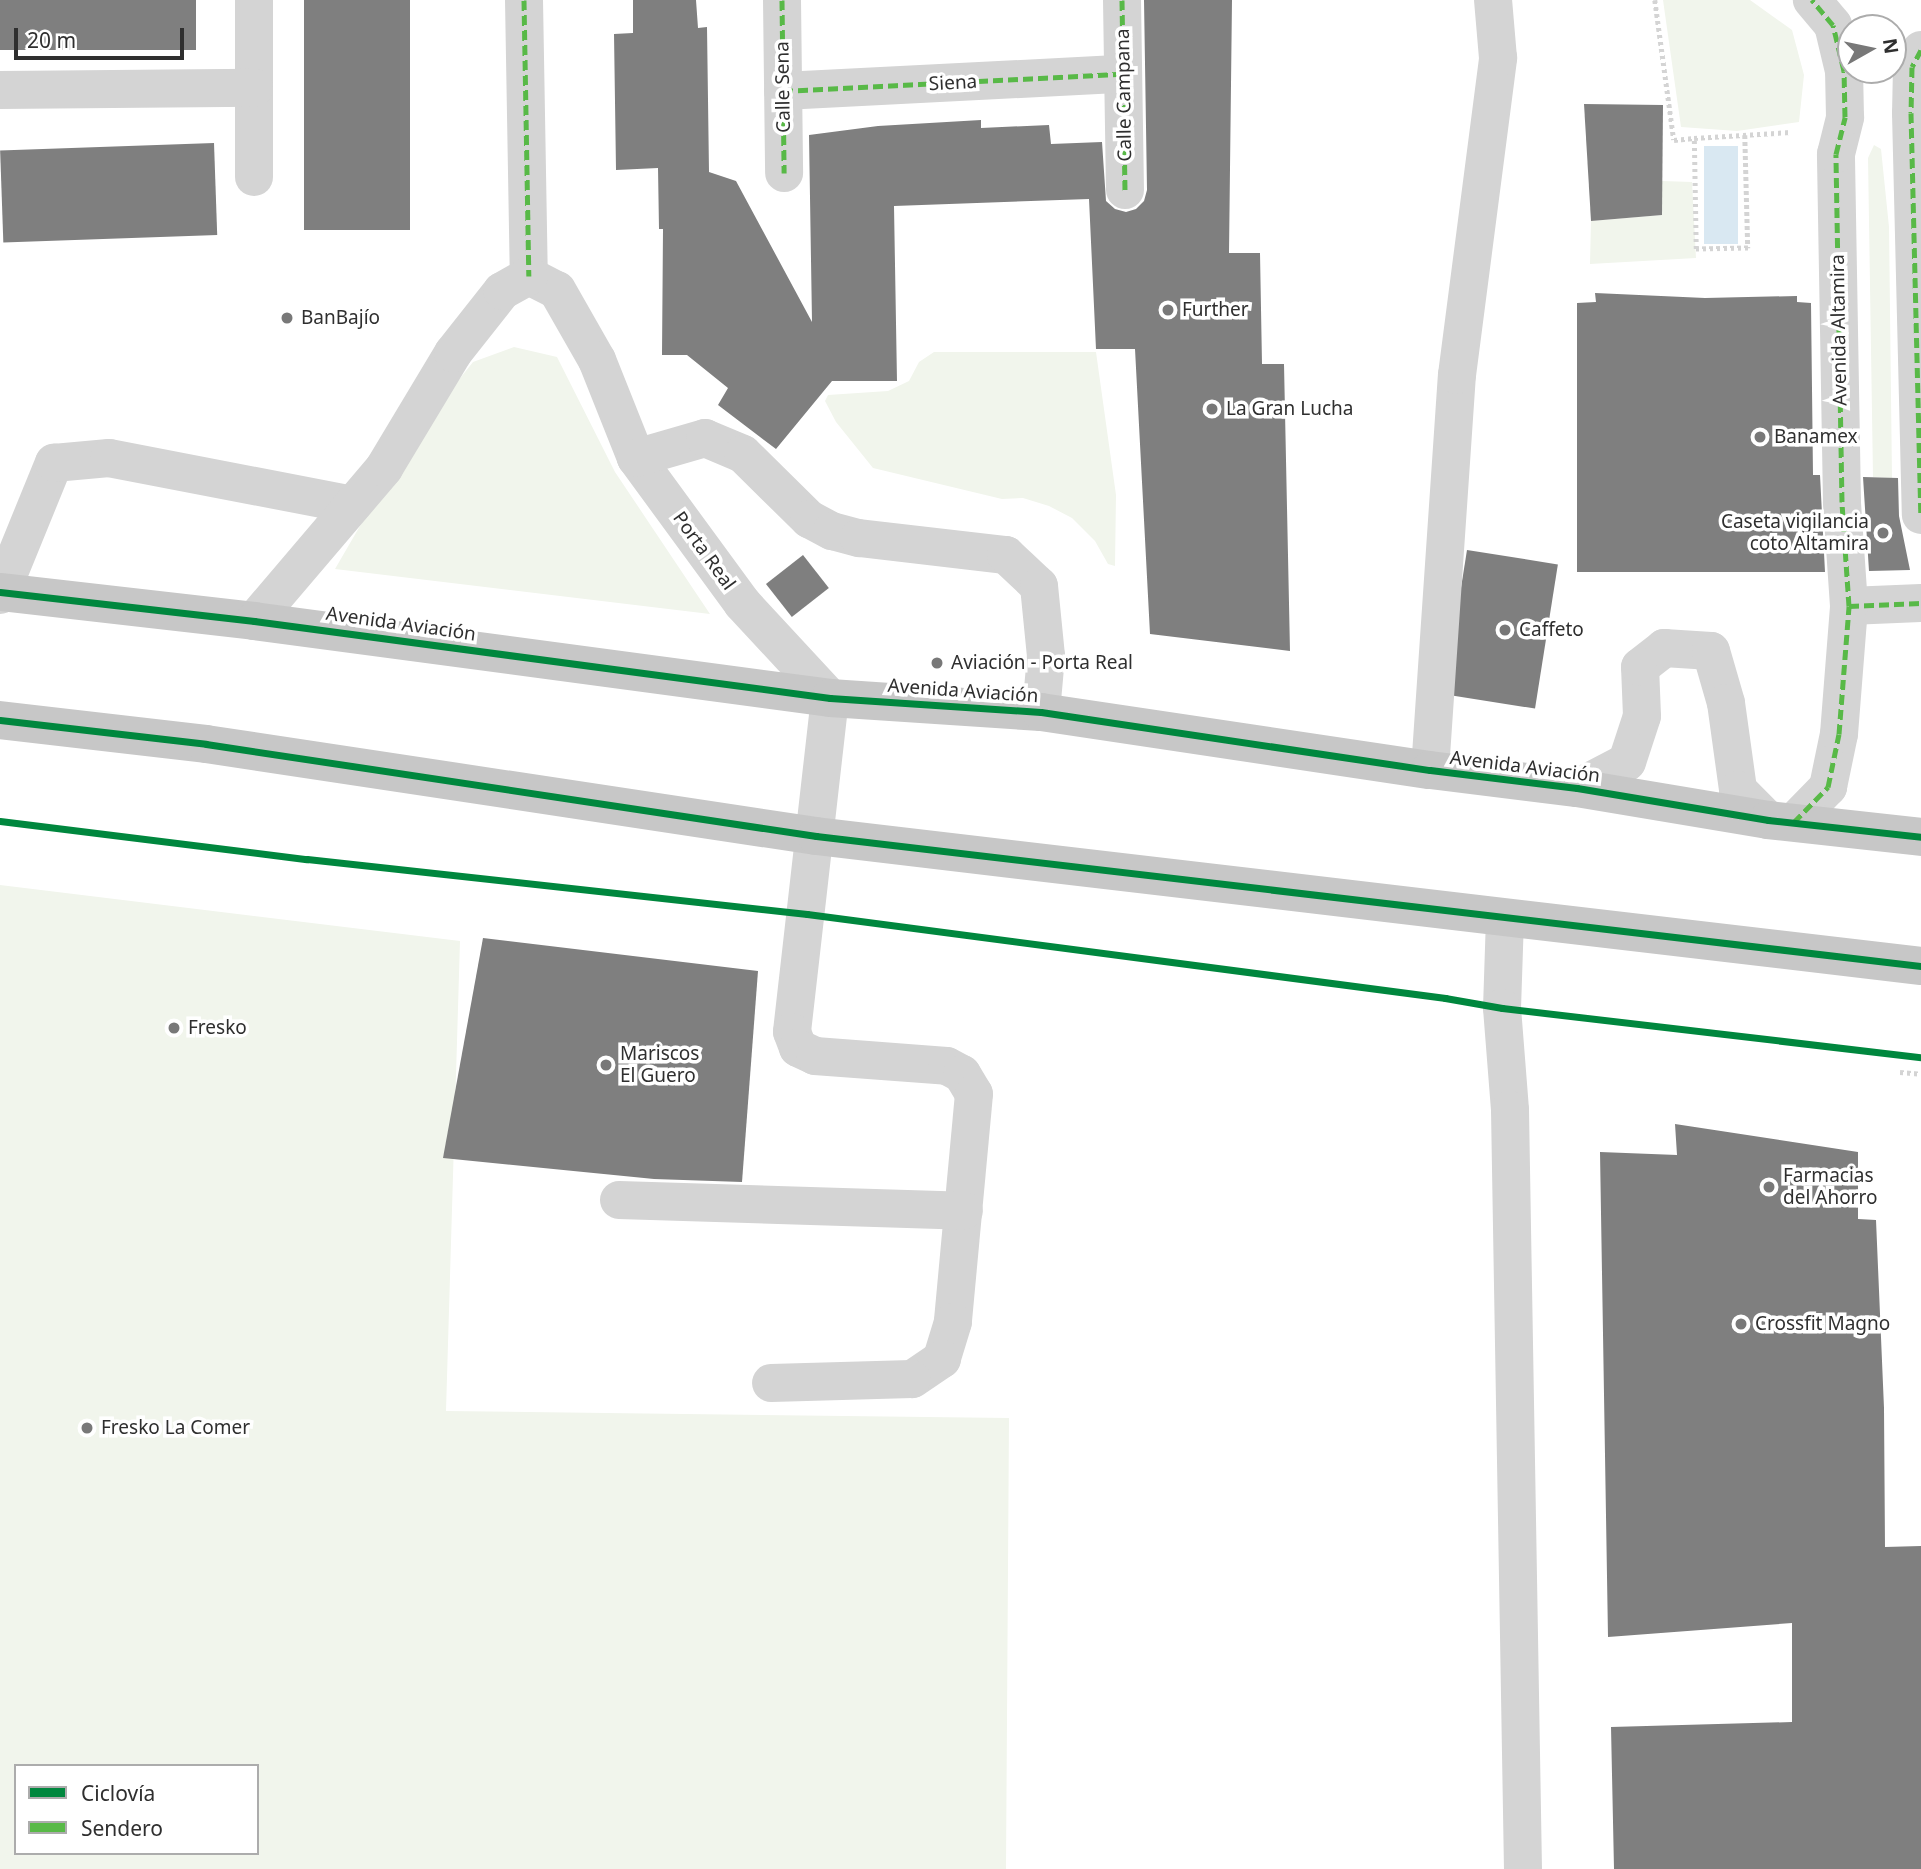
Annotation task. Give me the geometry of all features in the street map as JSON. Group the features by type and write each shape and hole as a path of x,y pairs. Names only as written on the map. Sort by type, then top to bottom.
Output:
{"main road":[{"name":"Avenida Aviación","path":"0,593 254,621 830,698 1041,712 1430,770 1577,788 1781,821 1921,837"},
{"path":"0,720 206,744 816,836 1921,967"}],"street":[{"path":"254,0 254,177"},
{"path":"254,621 384,468 453,353 502,290 529,275 524,0"},
{"name":"Calle Sena","path":"782,0 784,173"},
{"name":"Calle Campana","path":"1122,0 1125,190"},
{"path":"1430,770 1457,375 1498,58 1493,0"},
{"name":"Avenida Altamira","path":"1781,821 1828,787 1839,734 1849,606 1842,502 1836,153 1846,117 1844,71 1833,25 1812,0"},
{"path":"1921,50 1912,67 1911,113 1921,515"},
{"name":"Siena","path":"783,91 1122,74"},
{"path":"0,90 254,88"},
{"name":"Porta Real","path":"529,275 557,290 597,360 636,458 742,603 830,698"},
{"path":"636,458 705,438 743,454 809,519 832,531 859,538 1006,555 1039,586 1046,656 1041,712"},
{"path":"0,593 54,463 109,458 352,505"},
{"path":"1849,606 1921,603"},
{"path":"1577,788 1627,762 1643,716 1640,667 1664,648 1711,651 1726,703 1738,790 1781,821"},
{"path":"771,1383 912,1380 942,1359 953,1322 964,1211 974,1094 962,1074 947,1066 815,1056 798,1048 792,1032 830,698"},
{"path":"1505,919 1502,1009 1510,1110 1523,1869"},
{"path":"619,1200 964,1211"}],"path":[{"path":"1655,0 1674,140 1795,132"},
{"path":"1694,138 1696,249 1748,248 1745,135"},
{"path":"1900,1072 1921,1074"}],"shaded area":[{"path":"1663,0 1750,0 1792,30 1804,75 1799,122 1737,131 1681,127"},
{"path":"1874,145 1881,149 1889,227 1892,478 1873,477 1868,158"},
{"path":"1704,146 1738,146 1738,244 1704,244"},
{"path":"1662,181 1692,182 1696,258 1590,264 1591,221 1662,215"},
{"path":"514,347 557,357 615,472 710,614 335,569 407,445 473,362"},
{"path":"934,352 1096,352 1116,495 1115,566 1108,564 1095,541 1072,518 1049,506 1023,498 1002,499 873,468 836,422 825,401 828,395 888,391 909,381 919,362"},
{"path":"0,885 460,941 446,1411 1009,1418 1006,1869 0,1869"}],"building":[{"path":"0,0 196,0 196,50 0,50"},
{"path":"304,0 410,0 410,230 304,230"},
{"path":"633,0 696,0 698,28 707,27 709,172 736,181 812,322 809,135 878,126 981,120 981,128 1049,125 1051,144 1102,142 1106,201 1115,209 1126,212 1136,209 1144,201 1147,190 1144,0 1232,0 1229,253 1260,253 1262,364 1284,364 1290,651 1150,634 1135,349 1096,349 1089,199 894,206 897,381 832,381 776,449 718,405 728,388 687,355 662,355 663,229 659,229 658,168 616,170 614,34 633,33"},
{"path":"1584,104 1663,105 1662,215 1591,221"},
{"path":"214,143 217,235 3,242 0,150"},
{"path":"1595,293 1705,298 1797,296 1797,302 1811,303 1813,475 1820,475 1825,572 1577,572 1577,303 1596,302"},
{"name":"Caseta vigilancia coto Altamira","path":"1863,477 1898,478 1899,516 1910,570 1869,571"},
{"name":"Caffeto","path":"1467,550 1558,564 1535,709 1444,694"},
{"path":"803,555 829,588 792,617 766,584"},
{"name":"Mariscos El Guero","path":"483,938 758,971 742,1182 654,1179 443,1158"},
{"path":"1675,1124 1858,1152 1858,1219 1876,1220 1884,1408 1885,1547 1921,1546 1921,1869 1614,1869 1611,1727 1792,1722 1792,1623 1608,1637 1600,1152 1677,1155"}],"marked path":[{"path":"524,0 529,276"},
{"path":"782,0 784,173"},
{"path":"1122,0 1125,190"},
{"path":"1794,822 1828,787 1839,734 1849,606 1842,502 1836,154 1845,117 1844,71 1833,25 1812,0"},
{"path":"1921,50 1912,67 1911,113 1921,515"},
{"path":"783,91 1122,74"},
{"path":"1849,606 1921,603"}],"cycle path":[{"path":"0,592 254,621 830,698 1041,712 1430,770 1577,788 1768,820 1921,837"},
{"path":"0,720 206,744 816,836 1921,966"},
{"path":"0,821 307,859 807,914 1445,998 1502,1008 1921,1057"}],"place":[{"name":"Further","path":"1168,310"},
{"name":"BanBajío","path":"287,318"},
{"name":"La Gran Lucha","path":"1212,409"},
{"name":"Banamex","path":"1760,437"},
{"name":"Caseta vigilancia coto Altamira","path":"1883,533"},
{"name":"Caffeto","path":"1505,630"},
{"name":"Aviación - Porta Real","path":"937,663"},
{"name":"Fresko","path":"174,1028"},
{"name":"Mariscos El Guero","path":"606,1065"},
{"name":"Farmacias del Ahorro","path":"1769,1187"},
{"name":"Crossfit Magno","path":"1741,1324"},
{"name":"Fresko La Comer","path":"87,1428"}]}
